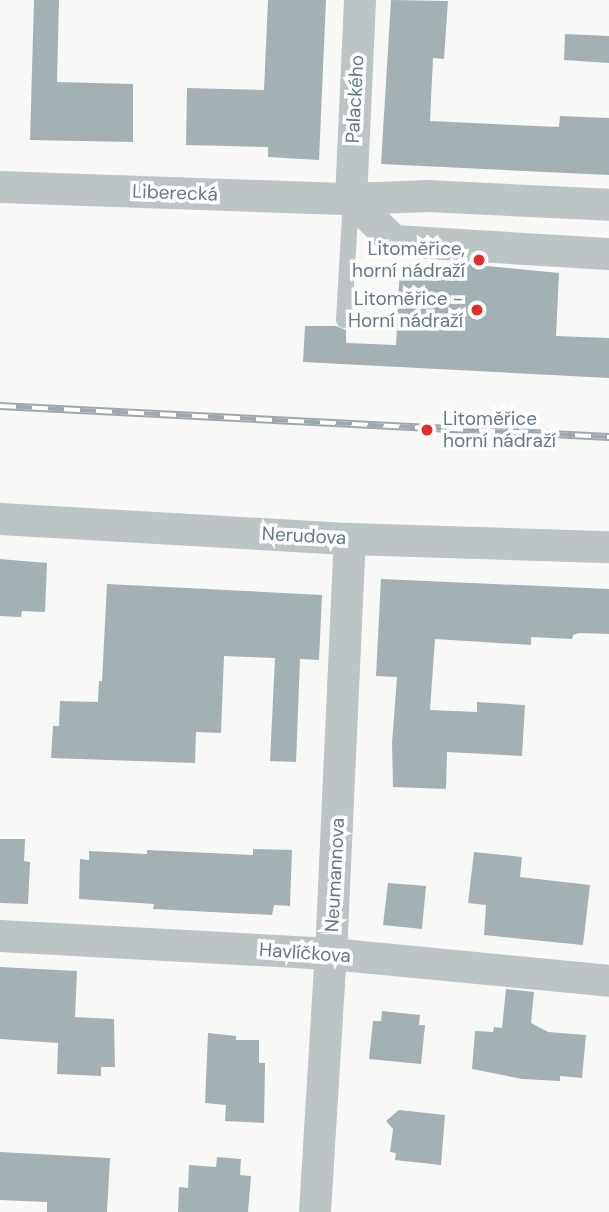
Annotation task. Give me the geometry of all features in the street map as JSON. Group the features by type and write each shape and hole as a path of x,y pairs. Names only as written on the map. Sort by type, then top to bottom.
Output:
{"street":[{"name":"Palackého","path":"351,199 360,0"},
{"name":"Liberecká","path":"0,187 351,199 428,196 609,205"},
{"path":"351,199 394,241 609,254"},
{"name":"Nerudova","path":"0,519 350,538 609,547"},
{"name":"Neumannova","path":"315,1212 331,954 350,538"},
{"name":"Havlíčkova","path":"0,936 331,954 609,981"}],"lane":[{"path":"344,320 351,199"}],"building":[{"path":"34,0 59,0 57,82 133,84 133,142 30,140"},
{"path":"268,0 326,0 319,160 268,157 268,147 186,145 187,88 264,90"},
{"path":"391,0 448,1 444,59 433,58 430,121 559,127 560,116 609,118 609,175 381,164"},
{"path":"565,34 609,36 609,63 564,60"},
{"path":"457,263 559,273 556,336 609,338 609,378 303,362 305,326 336,326 346,330 346,343 396,345 400,266 457,267"},
{"path":"0,559 47,563 45,612 22,611 21,617 0,616"},
{"path":"381,579 609,589 609,634 579,633 573,635 572,639 531,637 531,645 435,639 430,710 477,712 477,702 525,705 522,756 447,752 446,789 393,787 392,743 397,677 376,676"},
{"path":"107,584 322,595 319,660 300,659 296,762 270,761 275,658 224,656 221,733 196,732 195,763 51,758 53,726 59,726 60,701 98,702 99,681 102,681"},
{"path":"0,839 25,839 24,861 30,862 28,904 0,903"},
{"path":"253,849 292,850 290,906 274,905 272,915 153,909 154,904 79,899 80,859 89,860 89,851 147,854 147,850 253,855"},
{"path":"474,852 522,857 520,877 590,885 583,945 484,935 486,905 468,903"},
{"path":"388,883 426,886 422,929 383,925"},
{"path":"0,967 77,971 75,1017 114,1019 115,1067 101,1067 101,1076 57,1074 58,1043 0,1039"},
{"path":"506,989 534,992 531,1023 548,1032 586,1035 582,1078 560,1076 560,1081 522,1079 472,1069 475,1031 493,1032 494,1027 502,1028"},
{"path":"382,1011 420,1015 419,1025 425,1025 421,1064 369,1059 373,1021 381,1021"},
{"path":"208,1033 236,1036 236,1040 259,1040 259,1063 265,1063 264,1123 225,1121 226,1105 205,1103"},
{"path":"399,1110 445,1115 441,1165 395,1160 396,1153 390,1152 393,1129 386,1121"},
{"path":"0,1152 110,1158 107,1212 47,1212 47,1202 0,1200"},
{"path":"217,1157 241,1159 240,1175 251,1176 248,1212 178,1212 179,1187 188,1188 189,1165 216,1167"}],"railway":[{"path":"0,406 609,437"}],"place":[{"name":"Litoměřice, horní nádraží","path":"479,260"},
{"name":"Litoměřice - Horní nádraží","path":"477,310"},
{"name":"Litoměřice horní nádraží","path":"427,430"}]}
